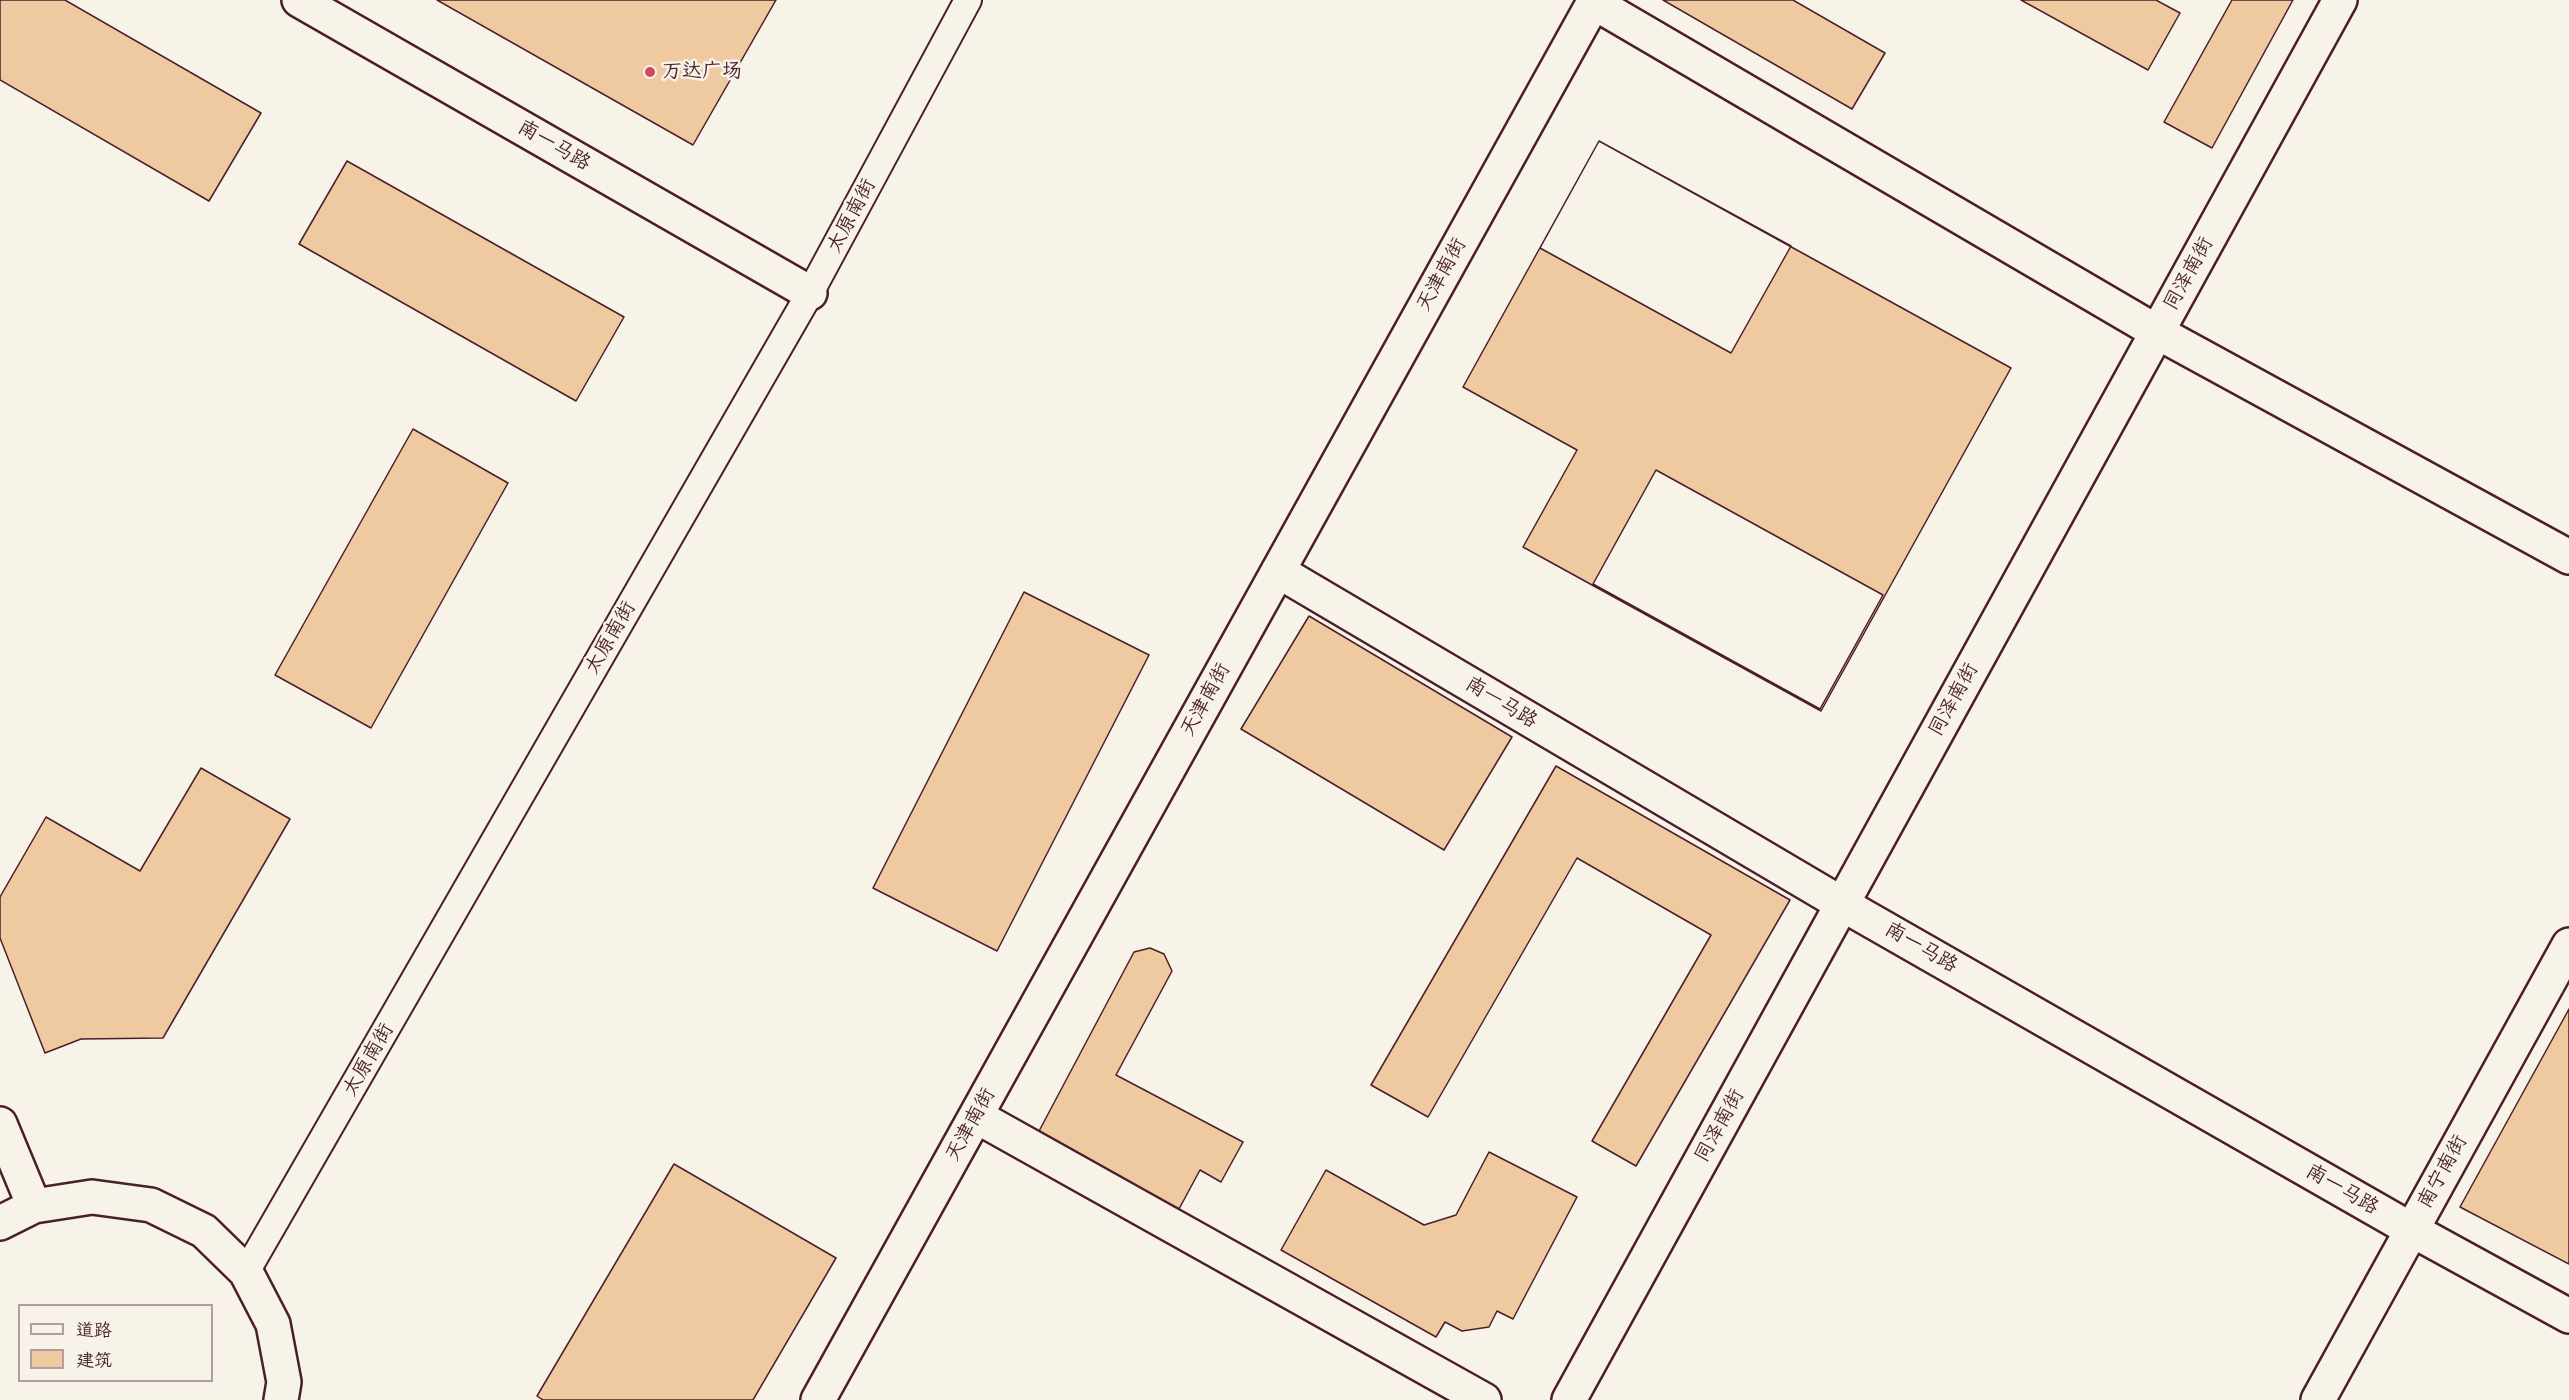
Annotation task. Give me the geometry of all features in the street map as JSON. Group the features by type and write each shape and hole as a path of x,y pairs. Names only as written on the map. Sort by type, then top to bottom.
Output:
{"street":[{"name":"南一马路","path":"299,0 810,293"},
{"name":"太原南街","path":"246,1272 810,293 968,0"},
{"name":"同泽南街","path":"1569,1400 2340,0"},
{"path":"1594,1 2157,332 2569,556"},
{"name":"天津南街","path":"818,1400 1594,1"},
{"name":"南一马路","path":"1278,571 1842,904 2412,1230 2569,1316"},
{"name":"南宁南街","path":"2318,1400 2569,945"},
{"path":"976,1116 1484,1400"},
{"path":"0,1124 34,1206"},
{"path":"0,1223 34,1206 92,1197 151,1205 204,1231 246,1272 273,1324 284,1382 281,1400"}],"building":[{"path":"0,0 65,0 261,113 209,201 0,80"},
{"name":"万达广场","path":"437,0 776,0 693,145"},
{"path":"1663,0 1793,0 1885,53 1852,109"},
{"path":"2021,0 2156,0 2180,13 2148,70"},
{"path":"2232,0 2293,0 2212,148 2164,122"},
{"path":"1599,141 1791,246 1731,353 1540,248"},
{"path":"1599,141 2011,368 1821,711 1523,547 1577,450 1463,387"},
{"path":"347,161 624,317 576,401 299,244"},
{"path":"413,429 508,483 371,728 275,675"},
{"path":"1656,470 1883,595 1820,709 1593,584"},
{"path":"1024,592 1149,655 997,951 873,888"},
{"path":"1309,616 1512,737 1444,850 1241,729"},
{"path":"1556,766 1790,900 1636,1166 1592,1141 1711,935 1577,858 1428,1117 1371,1085"},
{"path":"201,768 290,819 163,1038 81,1039 45,1053 0,938 0,897 46,817 140,871"},
{"path":"1150,948 1164,954 1172,971 1116,1075 1243,1142 1221,1182 1200,1170 1179,1209 1038,1133 1134,952"},
{"path":"2569,1009 2569,1264 2460,1207"},
{"path":"1489,1152 1577,1197 1513,1319 1497,1311 1489,1327 1462,1331 1445,1322 1436,1337 1281,1250 1326,1170 1424,1225 1456,1215"},
{"path":"674,1164 836,1258 753,1400 543,1400 537,1396"}],"place":[{"name":"万达广场","path":"650,72"}]}
